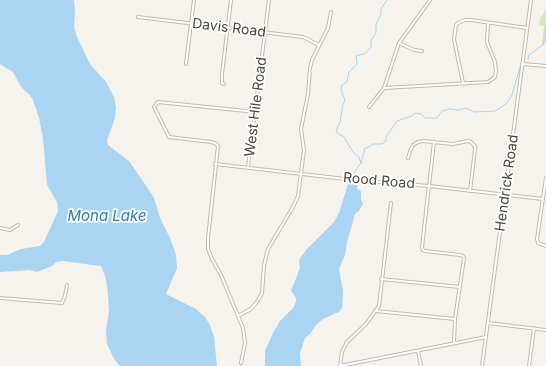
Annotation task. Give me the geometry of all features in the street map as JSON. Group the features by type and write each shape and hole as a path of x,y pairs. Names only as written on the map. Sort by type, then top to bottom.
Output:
{"street":[{"path":"186,64 194,0"},
{"path":"224,84 222,82 222,74 231,0"},
{"name":"West Hile Road","path":"248,167 269,0"},
{"path":"369,107 384,88 399,43 430,0"},
{"name":"Hendrick Road","path":"482,366 531,0"},
{"path":"238,316 251,309 262,293 264,264 268,249 296,201 304,150 301,128 308,94 312,60 328,28 331,12"},
{"name":"Davis Road","path":"138,16 306,38 319,45"},
{"path":"463,83 455,44 456,25 465,20 528,28"},
{"path":"384,88 488,82 495,76 496,67 487,42 488,23"},
{"path":"399,43 422,52"},
{"path":"523,64 546,66"},
{"path":"242,364 244,357 244,335 221,275 208,250 218,146 211,142 169,137 154,107 158,102 256,112"},
{"path":"408,158 413,145 418,142 453,144 468,141 473,143 475,149 470,191"},
{"path":"434,142 422,247 423,250 463,256 464,258 455,319 454,343"},
{"name":"Rood Road","path":"216,164 543,199"},
{"path":"546,178 538,243 546,246"},
{"path":"391,203 381,279 380,299 376,311 366,324 347,342 342,352 340,366 486,337"},
{"path":"541,215 546,215"},
{"path":"0,228 10,230 18,225"},
{"path":"381,279 460,287"},
{"path":"0,298 62,303 67,285"},
{"path":"376,311 455,319"},
{"path":"488,322 546,330"},
{"path":"529,366 534,328"},
{"path":"418,351 421,366"}],"green space":[{"path":"546,9 546,43 542,44 544,26 539,25 540,19"}],"water":[{"name":"Mona Lake","path":"0,0 74,0 74,27 77,37 90,64 106,82 114,97 116,108 115,118 107,140 108,145 129,161 154,198 160,218 170,238 176,255 177,268 166,294 196,309 205,317 210,325 214,337 217,366 120,366 114,359 107,344 106,329 109,312 108,294 106,279 101,266 63,261 56,262 52,266 37,272 29,270 0,272 0,255 7,255 21,249 40,246 44,242 58,211 57,202 47,185 43,138 39,118 33,100 20,85 13,72 0,64"},
{"path":"354,182 358,183 357,189 361,191 361,199 363,204 359,211 355,214 345,255 339,269 343,291 342,308 339,312 323,319 305,338 300,353 301,366 265,366 265,351 273,333 280,321 293,308 296,302 296,298 291,291 300,268 299,260 306,250 334,222 339,213 348,184"}],"waterway":[{"path":"361,163 359,157 353,152 344,137 336,131 340,122 343,104 345,101 341,89 342,85 347,82 349,72 357,64 356,56 366,53 371,47 371,40 376,33 376,24 381,14 381,9 387,0"},
{"path":"528,59 529,55 544,44 546,25"},
{"path":"356,177 355,171 361,163 365,148 373,144 382,144 386,141 386,137 397,121 412,116 415,113 421,114 425,118 437,118 442,111 449,109 459,110 466,108 474,112 495,111 506,104 512,95 520,67"}]}
